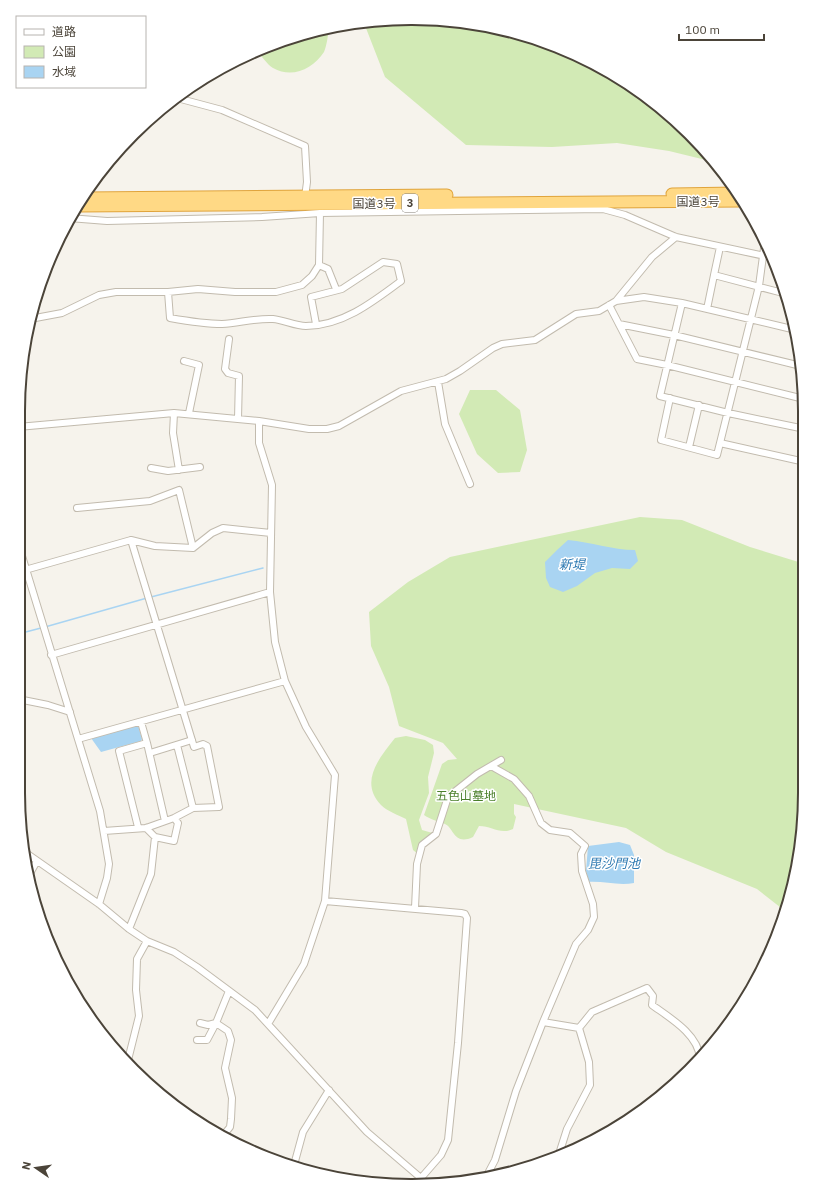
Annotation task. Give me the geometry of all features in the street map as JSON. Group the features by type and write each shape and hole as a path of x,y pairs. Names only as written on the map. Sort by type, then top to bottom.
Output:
{"highway":[{"name":"国道3号","path":"89,198 306,204 605,195 730,193"},
{"name":"国道3号","path":"84,206 736,201"}],"street":[{"path":"183,100 222,110 304,146 307,182 306,204"},
{"path":"306,204 320,213 602,209 625,215 676,237 765,256 759,286 717,455 661,440 670,398"},
{"path":"77,219 115,221 262,218 306,204"},
{"path":"36,318 62,313 99,295 116,292 168,292 198,289 235,292 276,292 302,285 312,276 319,265 320,213"},
{"path":"616,302 652,257 676,237"},
{"path":"707,309 720,247"},
{"path":"168,292 170,318 222,324 274,319 305,326 335,321 358,311 401,281 398,264 382,262 342,289 336,289 311,297 316,324"},
{"path":"319,265 328,269 336,289"},
{"path":"714,275 779,292"},
{"path":"25,426 174,413 189,413 260,421 310,429 328,429 339,426 401,391 438,382 460,371 493,348 502,344 535,340 576,314 599,311 616,302 644,297 682,303 789,328"},
{"path":"682,303 660,396 728,413 798,428"},
{"path":"609,305 637,360 667,365 797,397"},
{"path":"619,324 674,335 795,365"},
{"path":"228,339 225,369 228,373 239,376 238,419"},
{"path":"184,360 199,365 189,413"},
{"path":"438,382 445,424 470,484"},
{"path":"689,447 699,405"},
{"path":"174,413 173,433 179,470"},
{"path":"260,421 259,443 272,485 270,592 275,642 285,681 306,727 335,775 325,901 304,964 268,1024"},
{"path":"720,443 798,460"},
{"path":"151,468 168,472 200,467"},
{"path":"77,508 150,501 179,490 193,548"},
{"path":"99,904 108,878 109,864 100,811 25,568 131,540 155,546 193,548 212,533 223,528 271,533"},
{"path":"104,831 138,827 146,828 174,818 193,808 219,807 220,803 207,746 203,744 194,747 158,624 131,540"},
{"path":"52,655 270,592"},
{"path":"78,740 285,681"},
{"path":"25,700 41,703 70,712"},
{"path":"141,722 166,821"},
{"path":"150,753 192,740"},
{"path":"138,827 119,751 147,743"},
{"path":"177,745 193,808"},
{"path":"415,908 417,864 422,846 436,834 448,797 455,790 501,760"},
{"path":"489,1172 495,1160 516,1091 543,1022 576,944 588,930 594,917 593,904 582,871 581,854 585,846 570,833 550,830 541,823 530,796 514,779 491,766"},
{"path":"146,828 155,837 174,841 178,823 174,818"},
{"path":"129,929 151,874 155,837"},
{"path":"30,856 99,904 129,929 147,941 174,952 255,1010 367,1132 421,1178 441,1155 448,1140 458,1043 467,918 465,914 461,913 325,901"},
{"path":"32,869 37,861"},
{"path":"129,1056 139,1016 136,990 138,959 147,941"},
{"path":"579,1028 592,1012 647,988 653,996 652,1005 692,1037 699,1050"},
{"path":"197,1040 207,1040 216,1024 229,991"},
{"path":"543,1022 579,1028"},
{"path":"200,1023 208,1025 216,1024 228,1031 231,1040 225,1068 232,1098 230,1127 226,1131"},
{"path":"561,1149 567,1129 590,1085 589,1062 579,1028"},
{"path":"295,1161 303,1132 329,1090"}],"green space":[{"path":"412,25 437,26 487,32 512,38 559,54 605,77 626,90 666,121 685,138 704,160 669,151 617,143 552,147 466,145 385,77 366,28"},
{"path":"328,34 324,52 308,67 295,72 287,73 271,67 261,56 311,38"},
{"path":"470,390 496,390 520,410 527,450 520,472 498,473 477,454 459,414"},
{"name":"五色山墓地","path":"640,517 682,520 750,547 798,562 797,818 791,868 780,907 757,889 666,852 626,828 514,804 514,814 516,817 513,829 508,831 500,831 479,826 473,837 462,839 458,838 445,824 424,815 442,764 448,760 457,759 443,743 399,726 389,687 371,646 369,612 408,582 450,557"},
{"path":"406,736 425,740 433,745 434,753 428,777 429,793 419,820 422,830 436,834 422,845 419,855 413,850 406,819 383,807 375,796 372,788 374,770 383,754 395,738"}],"water":[{"name":"新堤","path":"568,540 618,549 635,550 638,561 630,569 612,568 595,573 577,586 563,592 550,587 546,578 545,562"},
{"path":"138,725 142,739 141,741 101,752 91,738"},
{"name":"毘沙門池","path":"619,842 630,845 634,855 634,883 623,884 588,882 586,871 588,846"}],"waterway":[{"path":"151,597 263,568"},
{"path":"45,627 147,598"},
{"path":"25,632 41,628"}]}
